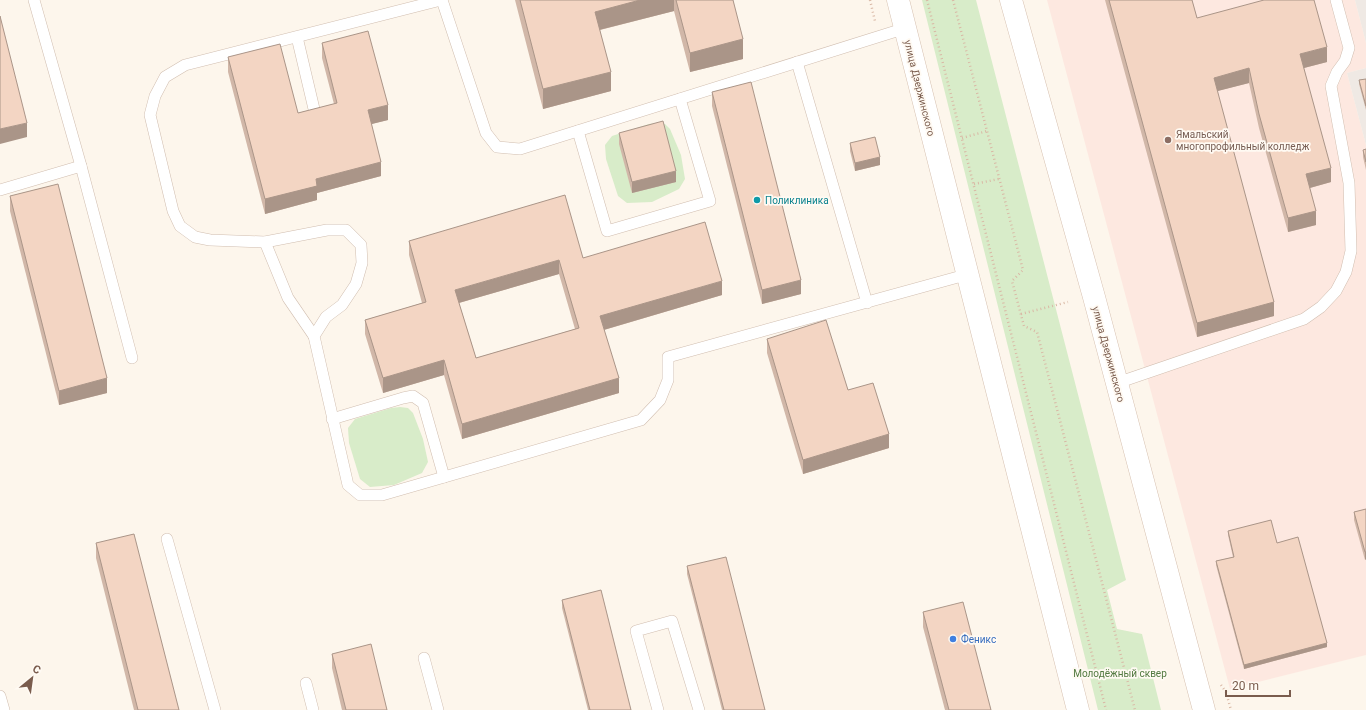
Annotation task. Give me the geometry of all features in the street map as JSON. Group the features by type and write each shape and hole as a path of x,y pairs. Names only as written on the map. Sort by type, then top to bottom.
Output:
{"street":[{"name":"улица Дзержинского","path":"898,0 969,274 1078,710"},
{"name":"улица Дзержинского","path":"1011,0 1117,383 1204,710"}],"lane":[{"path":"34,0 81,166 132,358"},
{"path":"314,336 326,317 342,305 356,284 362,263 361,245 346,230 328,230 265,242 210,240 195,237 180,226 173,211 150,115 155,96 165,77 185,65 442,0 486,133 497,147 520,149 906,28"},
{"path":"1117,383 1304,319 1322,307 1336,291 1346,272 1351,251 1349,183 1331,86 1337,72 1345,61 1349,48 1336,0"},
{"path":"297,37 314,109"},
{"path":"797,62 867,303"},
{"path":"578,131 607,231 710,201 680,99"},
{"path":"0,190 81,166"},
{"path":"265,242 288,298 314,336 348,485 360,495 382,495 641,420 660,400 668,380 668,357 969,274"},
{"path":"332,419 413,396 423,403 444,477"},
{"path":"168,539 215,710"},
{"path":"658,710 636,631 672,621 699,710"},
{"path":"424,658 438,710"},
{"path":"306,682 313,710"},
{"path":"0,696 4,710"}],"path":[{"path":"870,0 879,36"},
{"path":"927,0 1106,710"},
{"path":"953,0 1023,270 1012,281 1020,314 1024,326 1037,332 1135,710"},
{"path":"962,138 987,130"},
{"path":"974,184 999,179"},
{"path":"1020,314 1068,302"}],"shaded area":[{"path":"1047,0 1355,0 1366,43 1366,68 1347,73 1366,145 1366,655 1230,689"},
{"path":"1355,0 1366,0 1366,43"},
{"path":"1366,68 1366,145 1347,73"}],"green space":[{"name":"Молодёжный сквер","path":"922,0 976,0 1126,580 1107,590 1117,629 1142,634 1161,710 1098,710"},
{"path":"649,124 665,124 670,129 681,155 685,179 679,189 652,202 627,203 618,196 606,159 605,145 612,136"},
{"path":"391,408 408,408 413,413 423,439 428,462 422,473 394,485 370,487 360,479 349,443 348,428 355,419"}],"building":[{"path":"520,0 640,0 595,12 611,72 543,89"},
{"path":"676,0 733,0 743,39 690,53"},
{"path":"1109,0 1192,0 1197,18 1264,0 1314,0 1327,47 1300,54 1331,168 1306,174 1316,211 1288,218 1259,114 1249,68 1214,78 1274,302 1197,323"},
{"path":"0,16 27,123 0,129"},
{"path":"368,31 388,105 368,110 381,162 316,179 317,186 265,199 228,57 280,44 298,113 337,103 322,43"},
{"path":"1366,79 1366,106 1359,80"},
{"name":"Поликлиника","path":"751,82 801,280 762,290 712,92"},
{"path":"663,121 676,171 632,182 619,133"},
{"path":"875,137 880,157 855,163 850,143"},
{"path":"1366,149 1366,162 1363,150"},
{"path":"58,184 107,378 59,391 10,196"},
{"path":"565,195 583,258 705,222 722,281 600,316 619,378 462,424 444,360 383,378 365,320 426,302 409,241","holes":["559,260 579,328 476,358 455,290"]},
{"path":"826,320 848,390 873,383 889,434 803,460 767,339"},
{"path":"1366,509 1366,552 1365,552 1354,512"},
{"path":"1271,520 1277,543 1298,537 1327,643 1244,665 1216,561 1234,557 1228,531"},
{"path":"134,534 179,710 138,710 96,543"},
{"path":"726,557 765,710 724,710 687,566"},
{"path":"601,590 631,710 590,710 562,600"},
{"path":"963,602 991,710 949,710 923,612"},
{"path":"371,644 387,710 346,710 332,654"}],"place":[{"name":"Ямальский многопрофильный колледж","path":"1168,140"},
{"name":"Поликлиника","path":"757,200"},
{"name":"Феникс","path":"953,639"}]}
